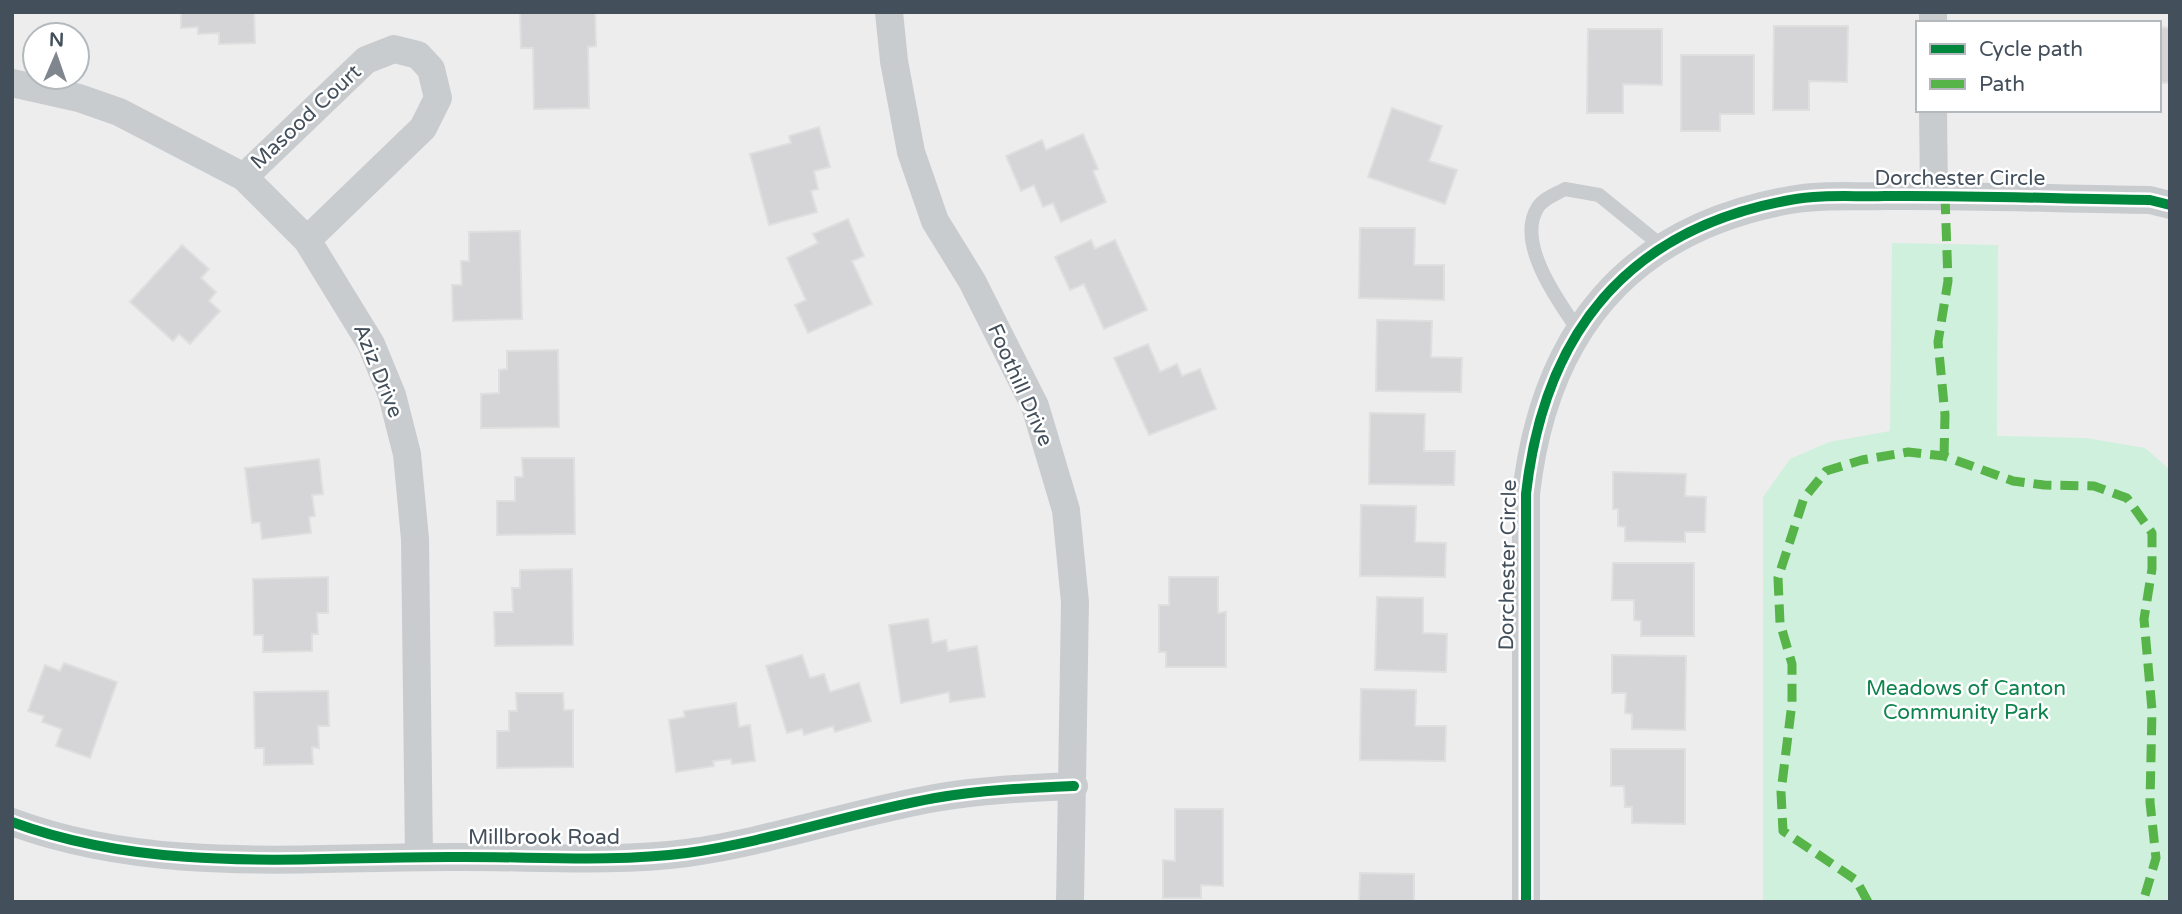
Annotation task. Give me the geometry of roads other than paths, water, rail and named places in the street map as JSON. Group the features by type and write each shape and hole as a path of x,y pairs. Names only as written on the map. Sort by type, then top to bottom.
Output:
{"street":[{"name":"Foothill Drive","path":"889,12 894,61 911,152 935,221 972,281 1035,406 1066,510 1074,602 1074,786 1070,902"},
{"name":"Masood Court","path":"244,177 366,60 394,50 418,55 431,69 438,98 423,128 307,240"},
{"name":"Aziz Drive","path":"12,83 79,98 118,112 244,177 307,240 371,344 392,395 407,454 415,539 419,857"},
{"path":"1933,112 1934,196"},
{"name":"Dorchester Circle","path":"1527,902 1526,494 1530,460 1543,412 1569,343 1621,279 1689,230 1732,213 1792,199 1934,196 2150,200 2170,205"},
{"name":"Millbrook Road","path":"12,822 94,847 148,855 651,856 687,853 776,838 935,798 1006,789 1074,786"}],"lane":[{"path":"1578,330 1555,295 1532,246 1532,225 1538,208 1565,189 1599,195 1663,247"}],"park label":[{"name":"Meadows of Canton Community Park","path":"1966,700"}]}
